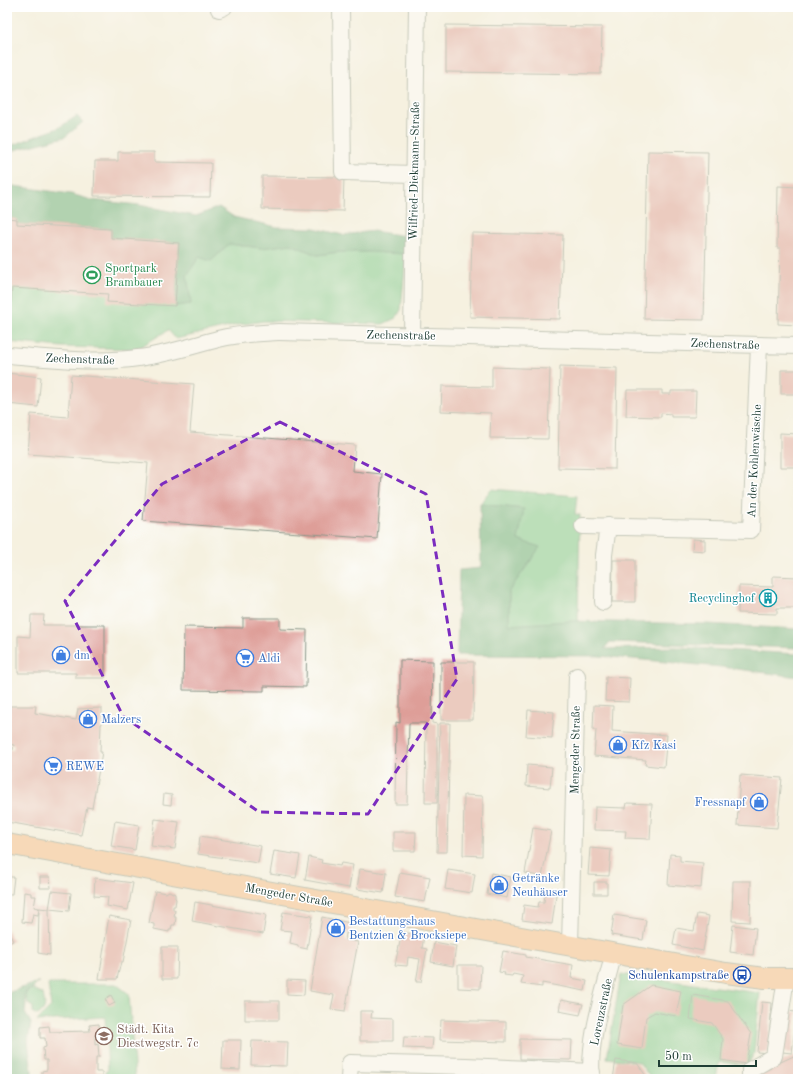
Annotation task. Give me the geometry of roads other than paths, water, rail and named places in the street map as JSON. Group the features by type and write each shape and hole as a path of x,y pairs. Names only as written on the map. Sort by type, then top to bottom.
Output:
{"main road":[{"name":"Mengeder Straße","path":"7,844 742,975 792,978"}],"street":[{"path":"341,7 343,172 414,174"},
{"name":"Wilfried-Diekmann-Straße","path":"412,335 417,7"},
{"name":"Zechenstraße","path":"7,355 113,361 139,358 220,339 279,332 798,346"},
{"name":"An der Kohlenwäsche","path":"584,526 751,530 759,345"},
{"path":"603,602 604,554 608,526"},
{"name":"Mengeder Straße","path":"570,945 577,676"},
{"name":"Lorenzstraße","path":"349,1079 350,1064 466,1066 592,1076 593,1047 614,952"},
{"path":"750,1079 750,1070 774,1056 792,978"}],"place":[{"name":"Sportpark Brambauer","path":"92,275"},
{"name":"Recyclinghof","path":"768,598"},
{"name":"dm","path":"61,655"},
{"name":"Aldi","path":"245,658"},
{"name":"Malzers","path":"88,719"},
{"name":"Kfz Kasi","path":"618,745"},
{"name":"REWE","path":"53,766"},
{"name":"Fressnapf","path":"759,802"},
{"name":"Getränke Neuhäuser","path":"499,885"},
{"name":"Bestattungshaus Bentzien & Brocksiepe","path":"336,928"},
{"name":"Schulenkampstraße","path":"742,975"},
{"name":"Städt. Kita Diestwegstr. 7c","path":"104,1036"}]}
